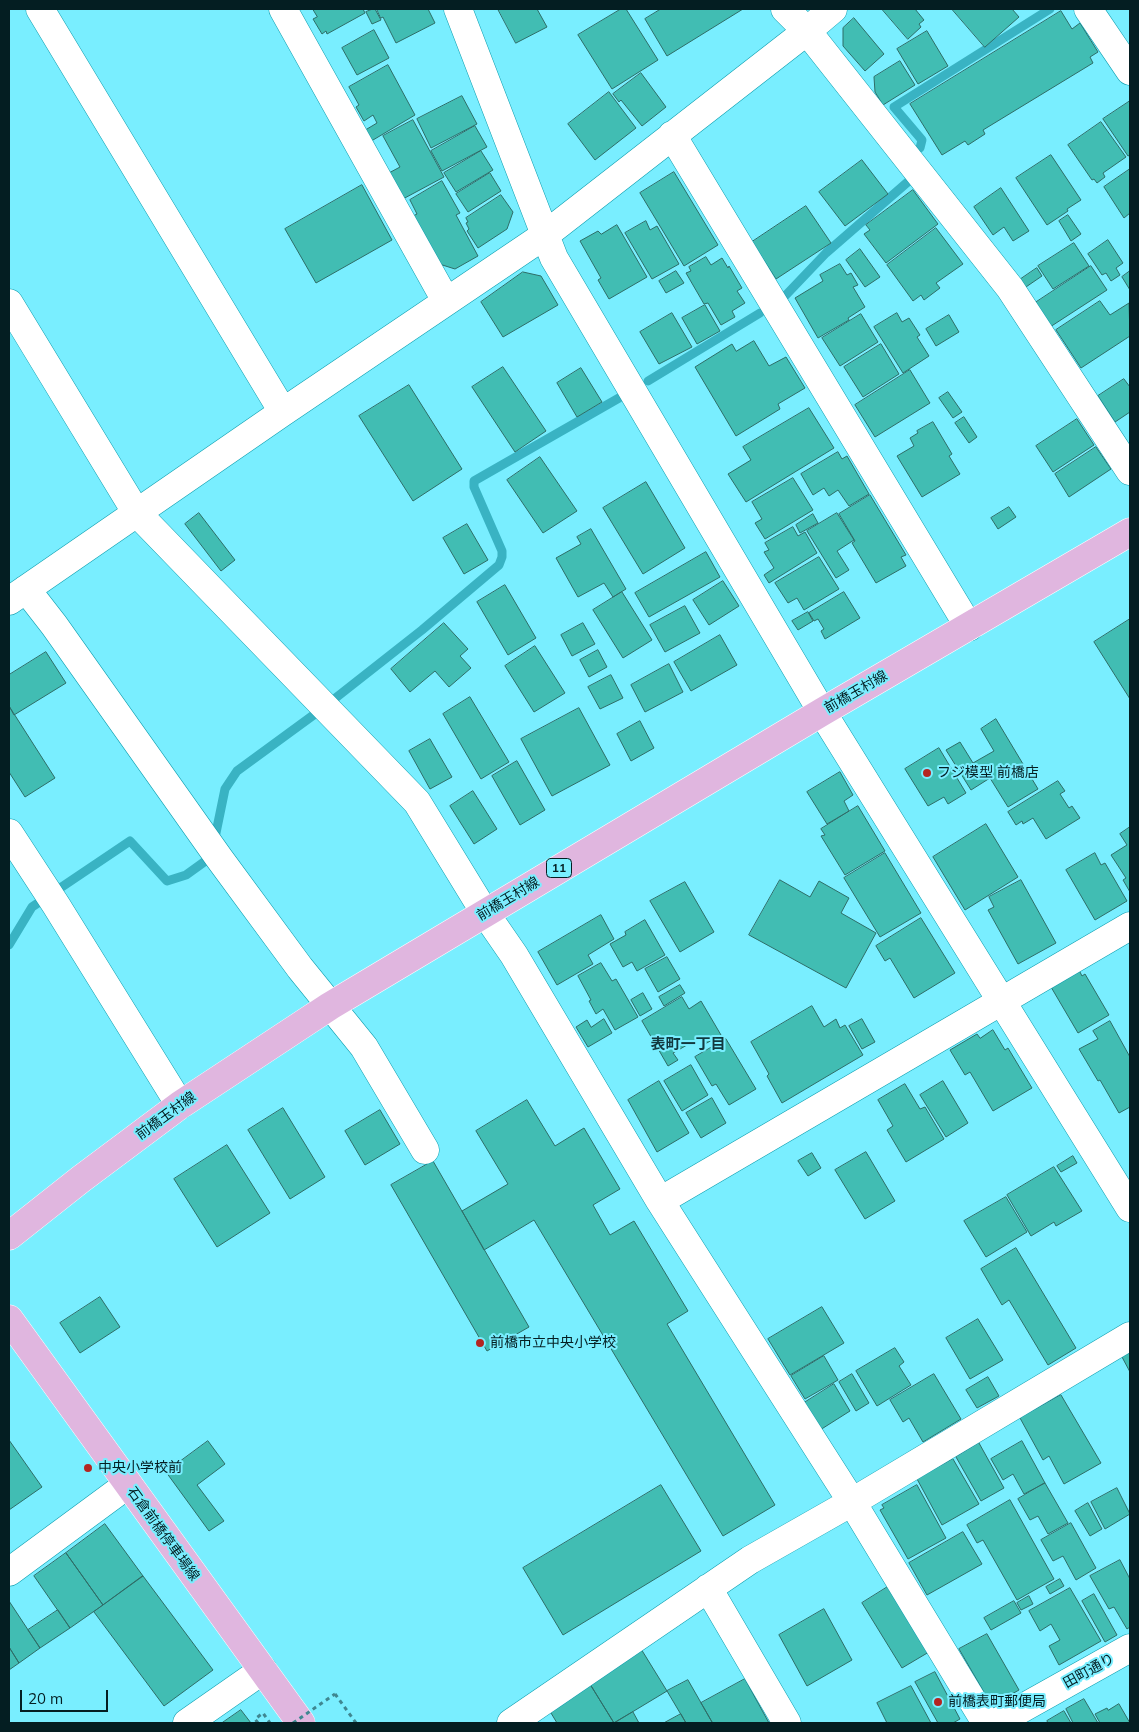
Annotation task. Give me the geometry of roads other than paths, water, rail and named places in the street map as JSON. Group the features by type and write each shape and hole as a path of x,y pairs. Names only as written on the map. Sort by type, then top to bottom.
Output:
{"main road":[{"name":"前橋玉村線","path":"9,1236 81,1178 180,1105 330,1006 822,712 1130,532"},
{"name":"石倉前橋停車場線","path":"9,1319 127,1485 301,1723"}],"street":[{"path":"40,9 283,412"},
{"path":"283,9 446,301"},
{"path":"458,9 554,258 822,712 1130,1208"},
{"path":"785,9 807,31 1010,288 1130,471"},
{"path":"425,1150 364,1046 330,1006 219,858 60,634 17,595 544,235 833,9"},
{"path":"1088,9 1130,71"},
{"path":"672,135 968,627"},
{"path":"9,303 136,512 417,802 485,913 514,955 660,1201 852,1502 986,1723"},
{"path":"9,833 51,896 180,1105"},
{"path":"660,1201 1130,926"},
{"path":"512,1723 750,1560 852,1502 1130,1336"},
{"path":"9,1572 127,1485"},
{"path":"708,1588 786,1723"},
{"name":"田町通り","path":"996,1723 1130,1648"},
{"path":"187,1723 263,1670"}],"waterway":[{"path":"920,148 922,140 894,107 1050,9"},
{"path":"785,296 826,253 910,180"},
{"path":"648,381 760,313"},
{"path":"9,945 32,907 130,841 167,881 186,875 211,857 225,789 237,771 319,711 422,630 499,565 502,551 474,487 474,481 619,398"}],"place":[{"name":"フジ模型 前橋店","path":"927,773"},
{"name":"前橋市立中央小学校","path":"480,1343"},
{"name":"中央小学校前","path":"88,1468"},
{"name":"前橋表町郵便局","path":"938,1702"}],"district":[{"name":"表町一丁目","path":"688,1044"}]}
